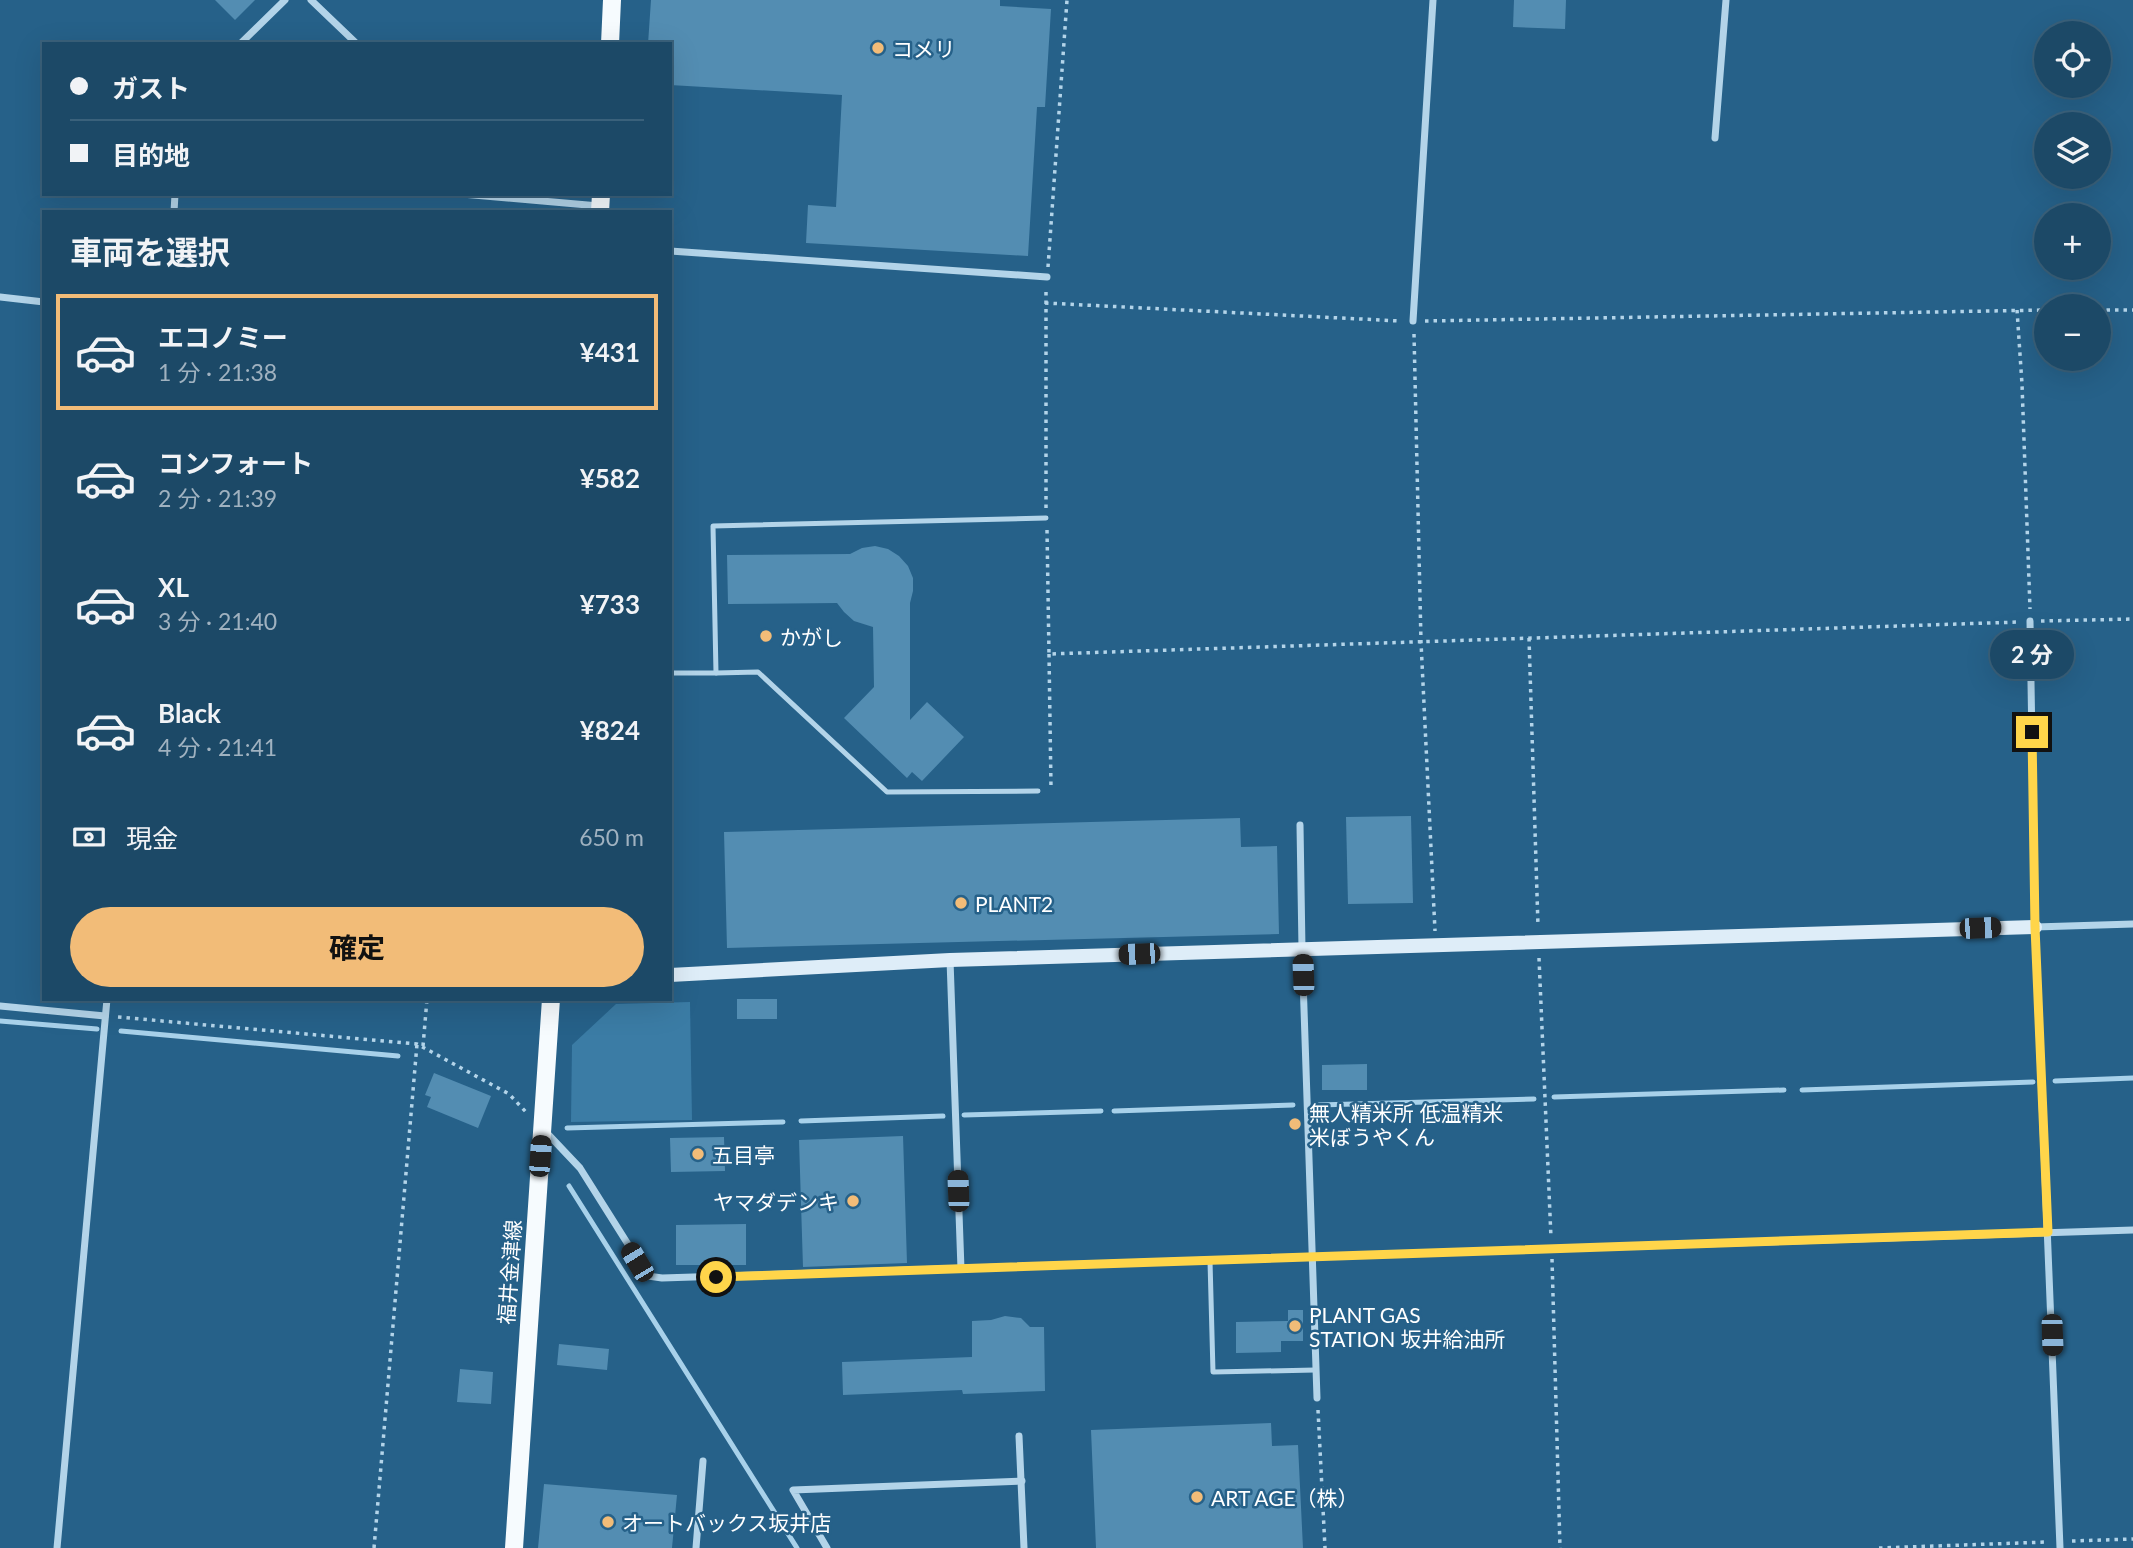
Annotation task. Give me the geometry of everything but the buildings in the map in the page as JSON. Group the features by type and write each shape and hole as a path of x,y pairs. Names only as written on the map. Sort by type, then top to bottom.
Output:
{"main road":[{"path":"610,42 612,0"},
{"name":"福井金津線","path":"513,1548 551,1001"}],"street":[{"path":"242,42 285,0"},
{"path":"311,0 355,42"},
{"path":"1413,321 1433,0"},
{"path":"1715,138 1726,0"},
{"path":"490,196 600,204"},
{"path":"672,251 1047,277"},
{"path":"0,297 42,302"},
{"path":"2031,621 2035,927 2060,1545"},
{"path":"1300,825 1317,1398"},
{"path":"672,975 950,960 2133,924"},
{"path":"950,960 961,1269"},
{"path":"57,1548 107,1001"},
{"path":"0,1006 106,1016"},
{"path":"542,1128 580,1168 648,1276 662,1278 2133,1230"},
{"path":"1019,1436 1024,1548"},
{"path":"696,1548 703,1461"},
{"path":"827,1548 793,1490 1022,1481"}],"lane":[{"path":"716,673 713,526 1046,518"},
{"path":"672,673 758,672 887,792 1038,791"},
{"path":"1210,1261 1213,1371 1315,1370"}],"path":[{"path":"1051,790 1045,303 1067,0"},
{"path":"1045,303 1413,321 2034,310"},
{"path":"2017,310 2031,621"},
{"path":"2111,310 2133,310"},
{"path":"1413,321 1421,642 1435,945"},
{"path":"1049,654 2133,619"},
{"path":"423,1047 427,1001"},
{"path":"106,1016 417,1044 509,1094 542,1128"},
{"path":"374,1548 417,1044"},
{"path":"1552,1249 1560,1548"},
{"path":"1317,1398 1325,1548"},
{"path":"1879,1548 2060,1545 2133,1539"}],"shaded area":[{"path":"690,1002 692,1120 571,1122 572,1045 616,1004"}],"waterway":[{"path":"0,1021 97,1029"},
{"path":"121,1031 398,1056"},
{"path":"2055,1081 2133,1078"},
{"path":"1802,1090 2033,1082"},
{"path":"1554,1097 1784,1090"},
{"path":"1318,1105 1534,1099"},
{"path":"1114,1111 1293,1105"},
{"path":"964,1115 1101,1111"},
{"path":"801,1121 943,1116"},
{"path":"567,1128 783,1122"},
{"path":"569,1186 797,1548"}],"place":[{"name":"コメリ","path":"878,48"},
{"name":"かがし","path":"766,636"},
{"name":"PLANT2","path":"961,903"},
{"name":"無人精米所 低温精米 米ぼうやくん","path":"1295,1124"},
{"name":"五目亭","path":"698,1154"},
{"name":"ヤマダデンキ","path":"853,1201"},
{"name":"PLANT GAS STATION 坂井給油所","path":"1295,1326"},
{"name":"ART AGE（株）","path":"1197,1497"},
{"name":"オートバックス坂井店","path":"608,1522"}],"route":[{"path":"716,1277 2048,1232 2035,927 2032,732"}]}
